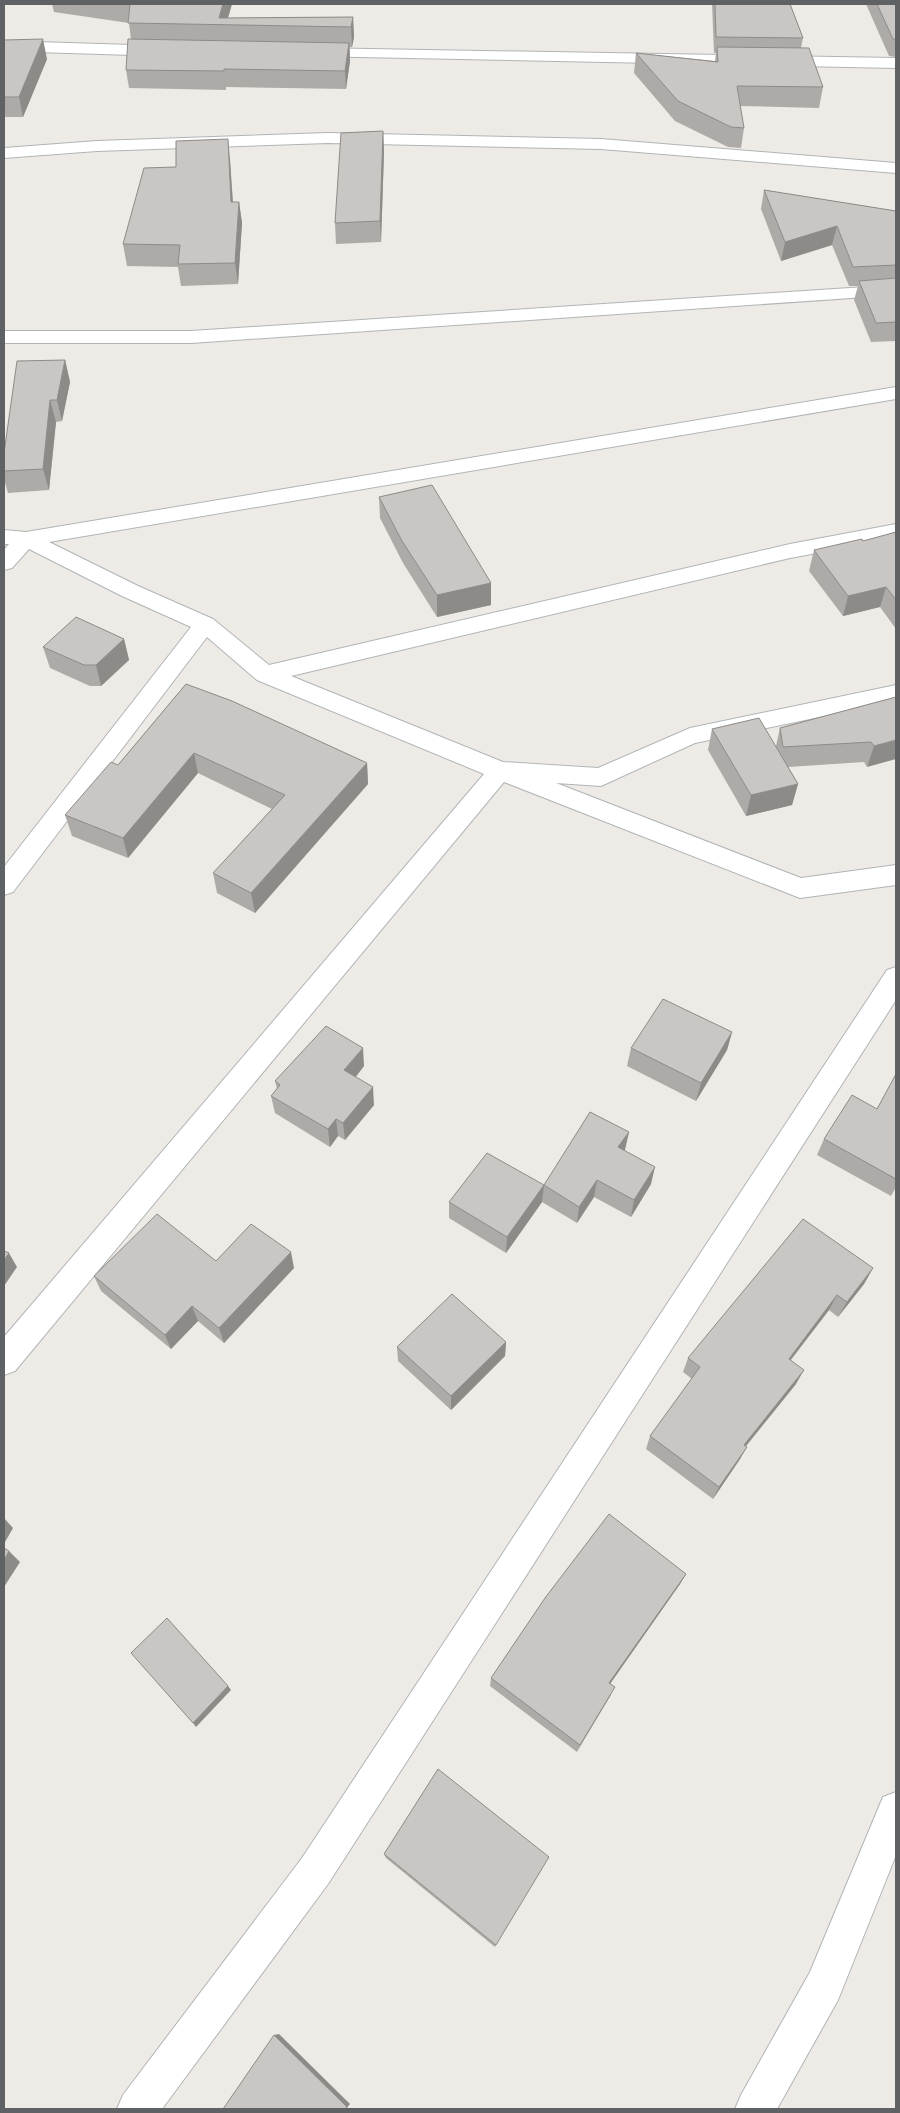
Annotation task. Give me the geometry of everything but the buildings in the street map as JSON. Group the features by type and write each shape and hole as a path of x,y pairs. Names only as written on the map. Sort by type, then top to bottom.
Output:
{"street":[{"path":"4,46 184,51"},
{"path":"302,53 896,63"},
{"path":"4,153 97,146 328,138 601,144 896,168"},
{"path":"4,336 191,337 896,290"},
{"path":"15,538 896,393"},
{"path":"265,674 790,551 896,531"},
{"path":"4,563 15,538"},
{"path":"15,538 205,624 265,674 500,771 800,888 896,875"},
{"path":"4,885 205,624"},
{"path":"500,771 601,777 690,736 896,693"},
{"path":"4,1360 500,771"},
{"path":"137,2109 315,1871 896,978"},
{"path":"755,2109 824,1986 896,1810"}]}
